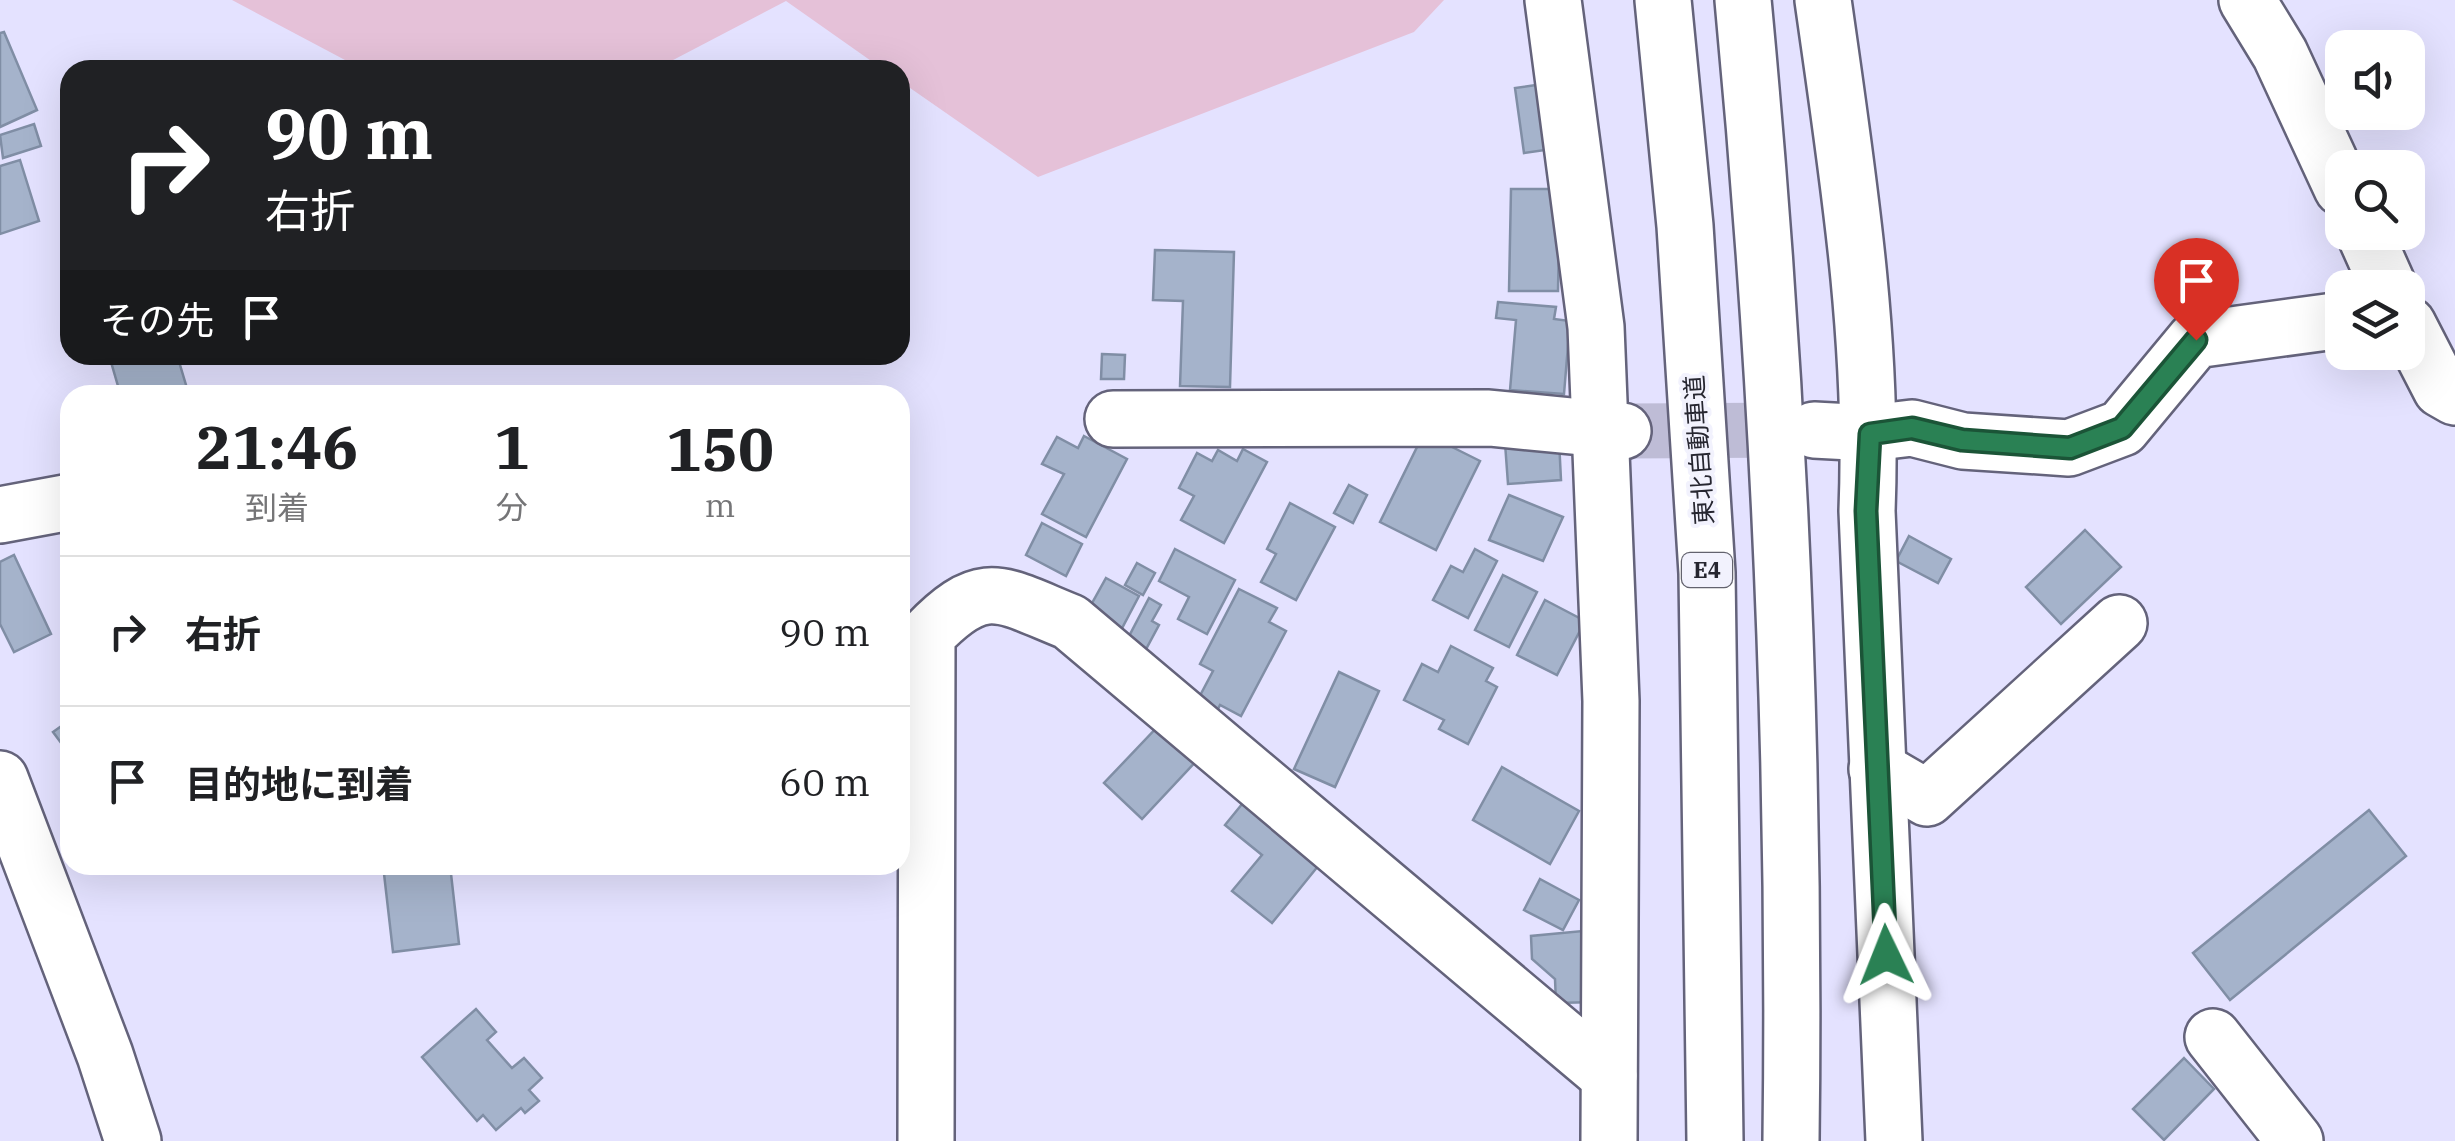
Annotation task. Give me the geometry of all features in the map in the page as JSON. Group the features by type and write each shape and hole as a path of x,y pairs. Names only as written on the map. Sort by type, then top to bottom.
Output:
{"main road":[{"path":"1553,0 1612,430 1608,1141"},
{"name":"東北自動車道","path":"1663,0 1684,226 1707,573 1714,1141"},
{"path":"1743,0 1764,219 1786,570 1794,940 1791,1141"},
{"path":"1823,0 1862,274 1870,434 1866,511 1894,1141"},
{"path":"2247,0 2280,54 2325,151"},
{"path":"1814,430 1870,434 1912,428 1962,440 2070,448 2122,428 2196,340 2325,322"},
{"path":"2425,357 2441,389 2455,396"},
{"path":"1113,419 1489,418 1612,430"},
{"path":"0,515 60,504"},
{"path":"926,1141 927,636 958,602 984,594 1020,602 1070,622 1609,1076"},
{"path":"1877,769 1927,798 2119,622"},
{"path":"0,779 105,1055 133,1141"},
{"path":"2213,1037 2295,1141"}],"shaded area":[{"path":"232,0 1444,0 1414,32 1038,177 910,88 910,60 870,60 786,1 673,60 345,60"}],"building":[{"path":"4,32 37,110 0,127 0,33"},
{"path":"1557,82 1566,147 1524,153 1515,88"},
{"path":"34,124 41,146 3,158 0,135"},
{"path":"20,160 39,221 0,234 0,166"},
{"path":"1511,189 1560,189 1558,291 1509,291"},
{"path":"1155,250 1234,252 1230,387 1180,386 1183,301 1153,300"},
{"path":"1498,302 1556,307 1554,319 1570,321 1564,394 1510,390 1516,320 1496,318"},
{"path":"1102,354 1125,355 1124,379 1101,379"},
{"path":"112,365 180,365 186,385 118,385"},
{"path":"1424,433 1480,461 1436,550 1380,522"},
{"path":"1084,436 1127,459 1086,537 1042,514 1064,474 1042,464 1057,437 1078,448"},
{"path":"1559,440 1561,480 1508,484 1505,443"},
{"path":"1243,449 1267,462 1224,543 1181,520 1194,496 1179,488 1197,453 1212,461 1218,450 1237,461"},
{"path":"1349,485 1367,495 1353,523 1334,513"},
{"path":"1509,495 1563,517 1543,561 1489,540"},
{"path":"1290,503 1335,527 1296,600 1261,582 1276,554 1267,549"},
{"path":"1042,523 1082,544 1066,576 1026,555"},
{"path":"2085,530 2121,567 2061,624 2026,587"},
{"path":"1909,536 1951,559 1938,583 1896,561"},
{"path":"1175,549 1235,580 1207,634 1178,619 1189,597 1159,581"},
{"path":"1475,549 1497,561 1468,618 1433,600 1451,566 1463,572"},
{"path":"14,555 51,634 14,652 0,624 0,562"},
{"path":"1137,563 1155,573 1143,595 1125,585"},
{"path":"1503,575 1537,592 1509,647 1475,630"},
{"path":"1106,578 1139,596 1120,632 1086,614"},
{"path":"1239,589 1277,608 1269,622 1286,631 1241,716 1220,705 1214,717 1194,707 1213,671 1200,664"},
{"path":"1149,598 1161,605 1152,621 1159,625 1145,651 1126,642"},
{"path":"1545,600 1585,621 1557,675 1517,655"},
{"path":"1451,646 1493,668 1486,681 1497,687 1468,744 1439,729 1444,720 1404,700 1422,664 1438,672"},
{"path":"1339,672 1379,691 1335,787 1294,769"},
{"path":"1163,721 1201,756 1142,819 1104,783"},
{"path":"1502,767 1579,811 1550,864 1473,820"},
{"path":"1247,798 1323,860 1272,923 1232,891 1262,855 1225,825"},
{"path":"2369,810 2406,856 2230,1000 2193,953"},
{"path":"384,875 451,875 459,944 393,952"},
{"path":"1540,879 1579,900 1563,930 1524,910"},
{"path":"1593,930 1596,1002 1556,1003 1555,979 1532,959 1531,936"},
{"path":"476,1009 496,1032 487,1040 512,1068 524,1058 542,1078 529,1090 539,1101 525,1113 521,1108 496,1130 483,1115 477,1121 422,1057"},
{"path":"2184,1058 2214,1089 2164,1140 2133,1109"}],"tunnel":[{"path":"1623,431 1814,430"}],"route":[{"path":"1886,955 1866,511 1870,434 1912,428 1962,440 2070,448 2122,428 2196,340"}]}
